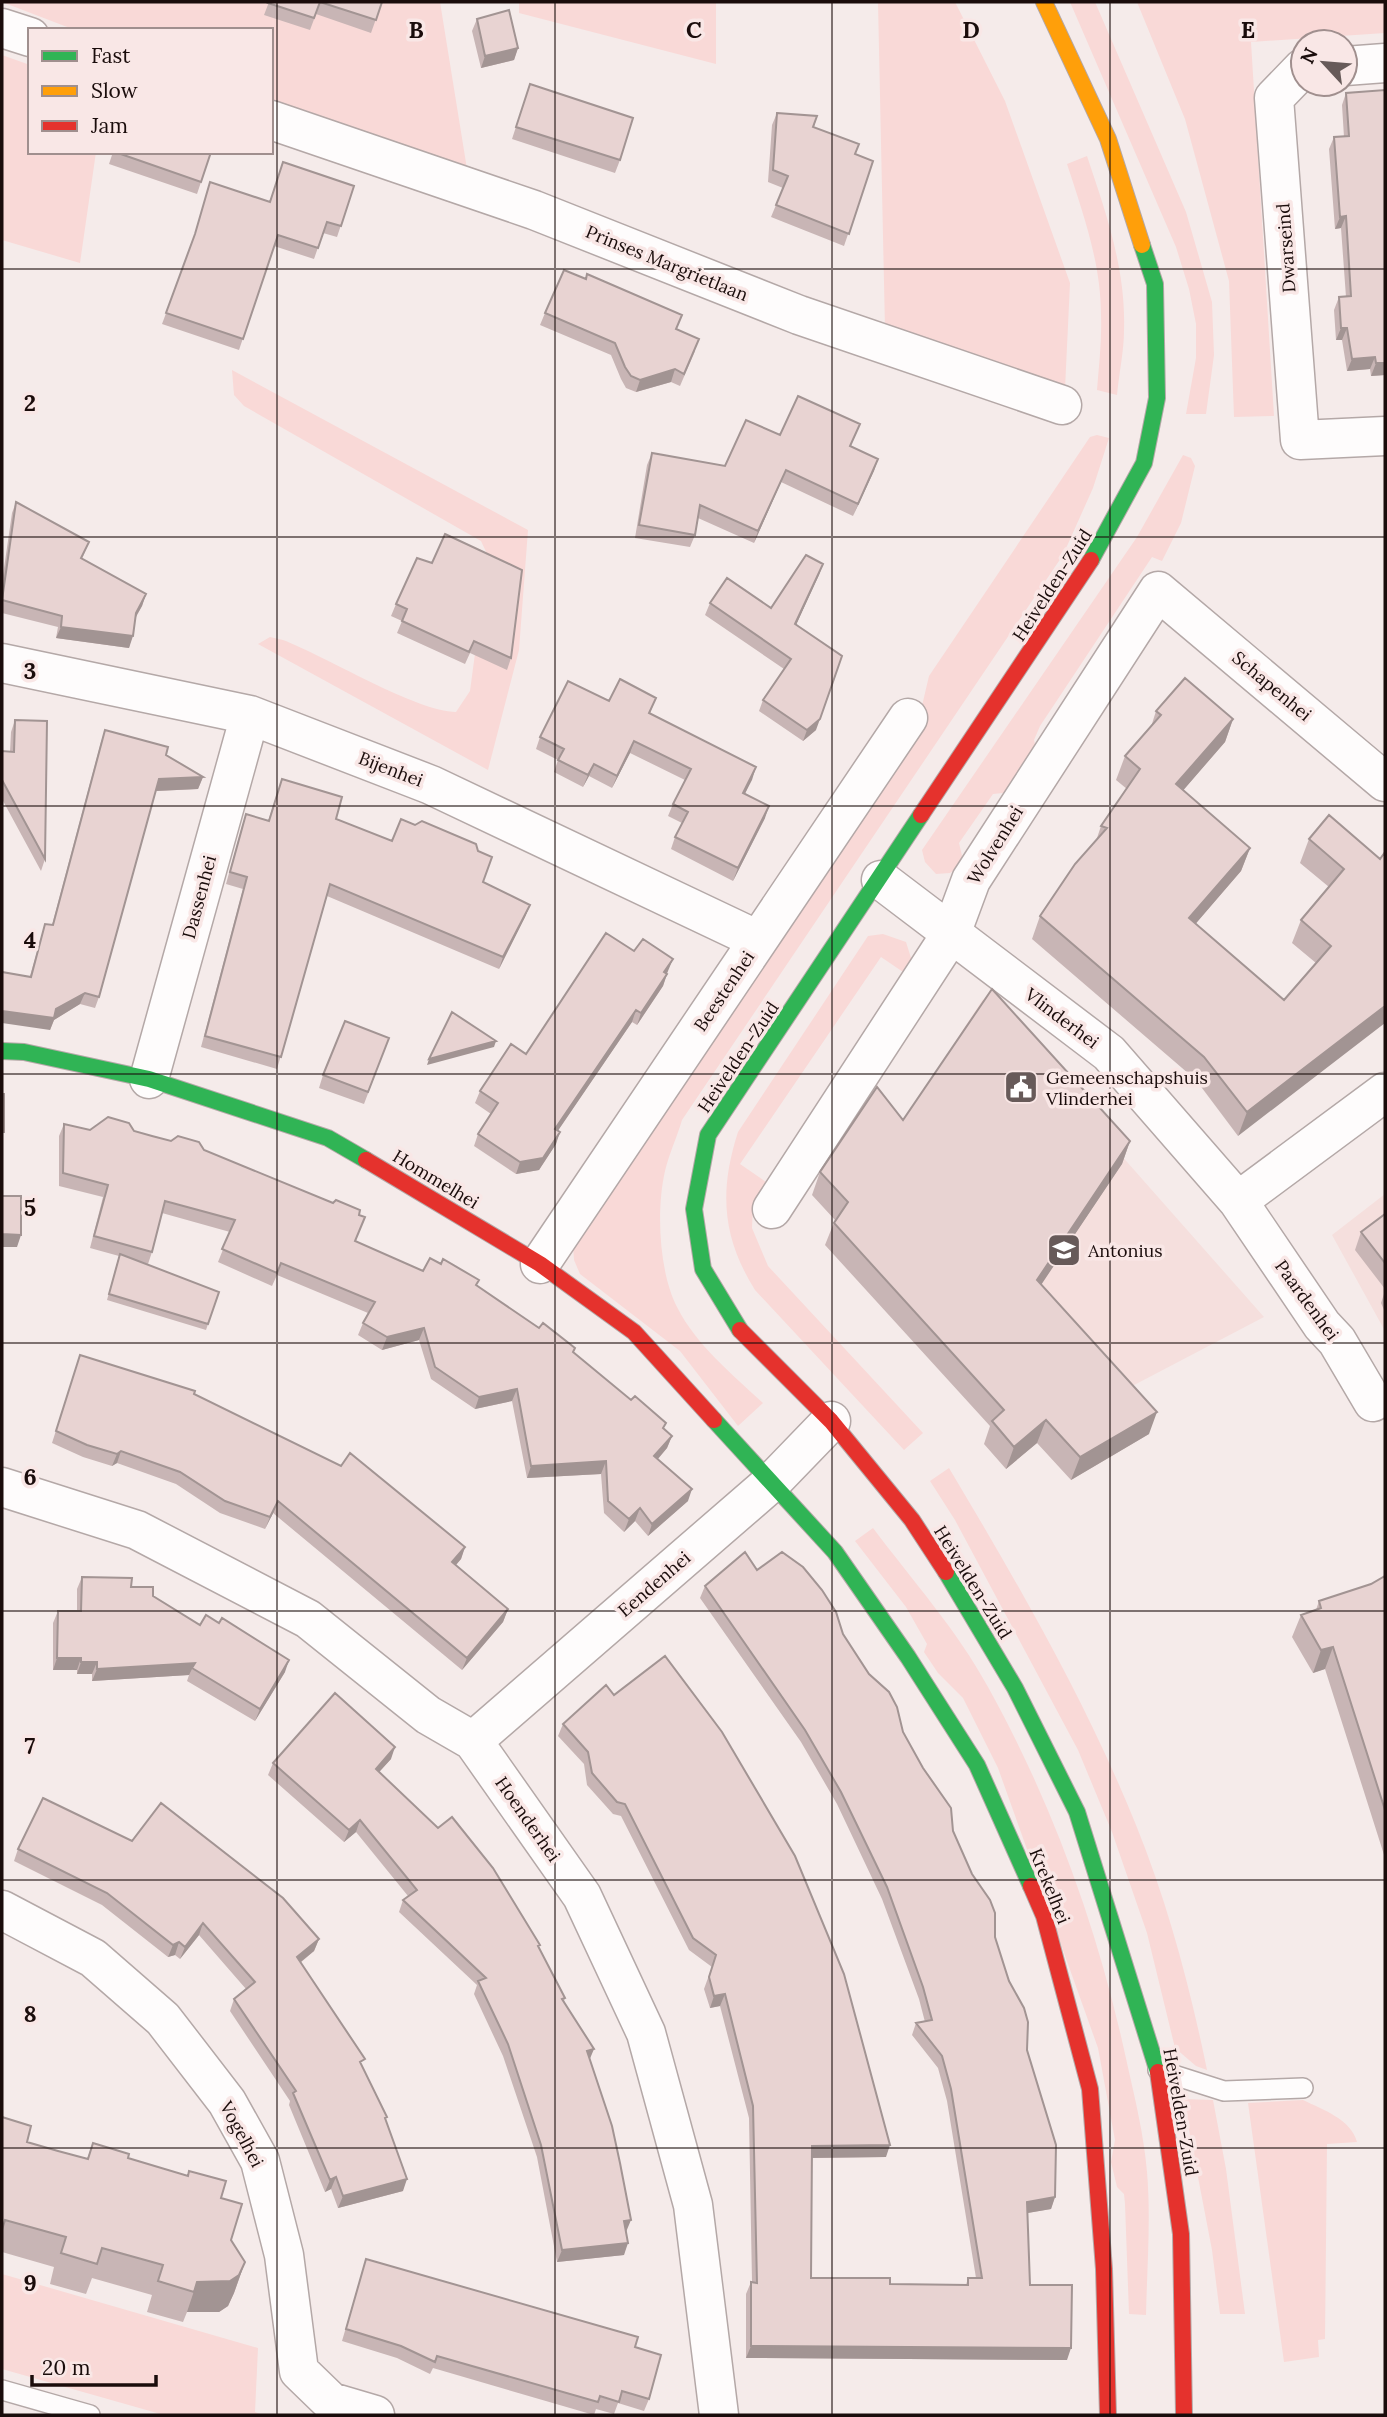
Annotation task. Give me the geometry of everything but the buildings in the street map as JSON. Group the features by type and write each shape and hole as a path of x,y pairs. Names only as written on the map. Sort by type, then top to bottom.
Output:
{"street":[{"name":"Heivelden-Zuid","path":"1044,2 1108,139 1155,284 1157,398 1144,463 1104,541 881,880 708,1135 694,1209 703,1269 741,1332 831,1421 912,1520 953,1581 1015,1688 1077,1812 1158,2070 1181,2234 1184,2415"},
{"path":"2,27 28,36"},
{"path":"1359,65 1385,63"},
{"name":"Dwarseind","path":"1289,82 1274,98 1300,440 1385,436"},
{"name":"Prinses Margrietlaan","path":"273,121 534,211 799,315 1062,405"},
{"name":"Schapenhei","path":"1158,590 1385,782"},
{"name":"Wolvenhei","path":"772,1209 951,934 971,880 1158,590"},
{"name":"Bijenhei","path":"2,663 250,715 431,785 758,940"},
{"name":"Dassenhei","path":"149,1079 250,715"},
{"name":"Beestenhei","path":"540,1264 908,718"},
{"name":"Vlinderhei","path":"881,880 1109,1053 1238,1201"},
{"name":"Hommelhei","path":"2,1051 24,1052 149,1079 328,1138 540,1264 634,1332 773,1481"},
{"path":"1238,1201 1385,1092"},
{"name":"Paardenhei","path":"1238,1201 1322,1325 1337,1341 1373,1402"},
{"name":"Eendenhei","path":"473,1741 773,1481 831,1421"},
{"name":"Krekelhei","path":"773,1481 835,1552 908,1657 977,1765 1044,1916 1090,2089 1104,2269 1108,2415"},
{"name":"Hoenderhei","path":"2,1487 137,1530 308,1619 428,1715 473,1741 582,1896 646,2033 693,2204 719,2415"},
{"name":"Vogelhei","path":"2,1910 93,1958 163,2019 228,2102 260,2161 284,2255 299,2371 331,2402 375,2415"}],"lane":[{"path":"1158,2070 1224,2091 1303,2088"},
{"path":"2,2390 90,2415"}],"shaded area":[{"path":"2,2 440,2 467,169 273,101 273,28 70,28"},
{"path":"519,2 716,2 716,64 519,13"},
{"path":"878,2 955,2 1005,101 1070,283 1065,389 885,329"},
{"path":"1070,2 1095,2 1186,212 1212,302 1214,355 1206,414 1186,414 1196,358 1196,324 1176,247"},
{"path":"1137,2 1385,2 1385,33 1359,35 1359,28 1289,28 1289,39 1251,42 1274,416 1234,417 1229,281 1185,119"},
{"path":"2,55 28,64 28,154 96,154 80,263 2,240"},
{"path":"1087,156 1113,242 1122,285 1124,338 1117,395 1097,390 1101,324 1098,276 1090,238 1067,164"},
{"path":"232,370 528,530 519,650 488,770 258,644 270,637 283,640 418,703 456,712 470,691 488,556 481,541 244,406 234,395"},
{"path":"1097,435 1109,438 1093,488 1063,555 682,1120 662,1187 660,1222 666,1276 677,1307 694,1334 716,1359 763,1403 738,1426 680,1351 580,1274 574,1260 573,1245 917,727 929,676 1090,437"},
{"path":"1183,455 1191,458 1195,466 1181,523 1162,561 1152,557 1040,726 1034,740 1037,752 1013,792 993,794 959,843 964,864 950,873 936,874 925,862 922,850 1137,537"},
{"path":"883,934 906,942 912,961 906,974 881,957 740,1164 766,1182 753,1204 752,1228 768,1266 923,1433 904,1450 755,1290 744,1270 730,1232 726,1194 738,1132 868,936"},
{"name":"Antonius","path":"983,999 1264,1317 1075,1416 864,1182"},
{"path":"1385,1194 1385,1331 1332,1235"},
{"path":"949,1468 1000,1554 1073,1688 1136,1825 1168,1915 1186,1977 1207,2070 1196,2066 1175,2048 1147,1933 1112,1832 1078,1750 955,1520 930,1481"},
{"path":"873,1528 948,1625 988,1687 1053,1823 1088,1917 1116,2014 1147,2172 1149,2208 1146,2315 1129,2314 1124,2194 1117,2187 1111,2162 1115,2140 1098,2048 998,1768 963,1698 938,1673 924,1652 927,1644 906,1607 855,1541"},
{"path":"1183,2099 1213,2100 1226,2169 1245,2314 1220,2314 1212,2250"},
{"path":"1303,2100 1343,2121 1357,2142 1327,2144 1325,2339 1318,2340 1319,2357 1284,2362 1248,2103"},
{"path":"2,2274 258,2348 255,2412 263,2415 164,2415 2,2369"}],"traffic: fast":[{"path":"1091,560 1144,463 1157,398 1155,284 1142,245"},
{"path":"740,1330 703,1269 694,1209 708,1135 921,815"},
{"path":"2,1051 24,1052 149,1079 328,1138 366,1160"},
{"path":"714,1420 835,1552 908,1657 977,1765 1031,1886"},
{"path":"946,1572 1015,1688 1077,1812 1158,2072"}],"traffic: slow":[{"path":"1044,2 1108,139 1142,245"}],"traffic: jam":[{"path":"921,815 1091,560"},
{"path":"366,1160 540,1264 634,1332 714,1420"},
{"path":"740,1330 831,1421 912,1520 946,1572"},
{"path":"1031,1886 1044,1916 1090,2089 1104,2269 1108,2415"},
{"path":"1158,2072 1181,2234 1184,2415"}],"place":[{"name":"Gemeenschapshuis Vlinderhei","path":"1021,1087"},
{"name":"Antonius","path":"1064,1250"}]}
